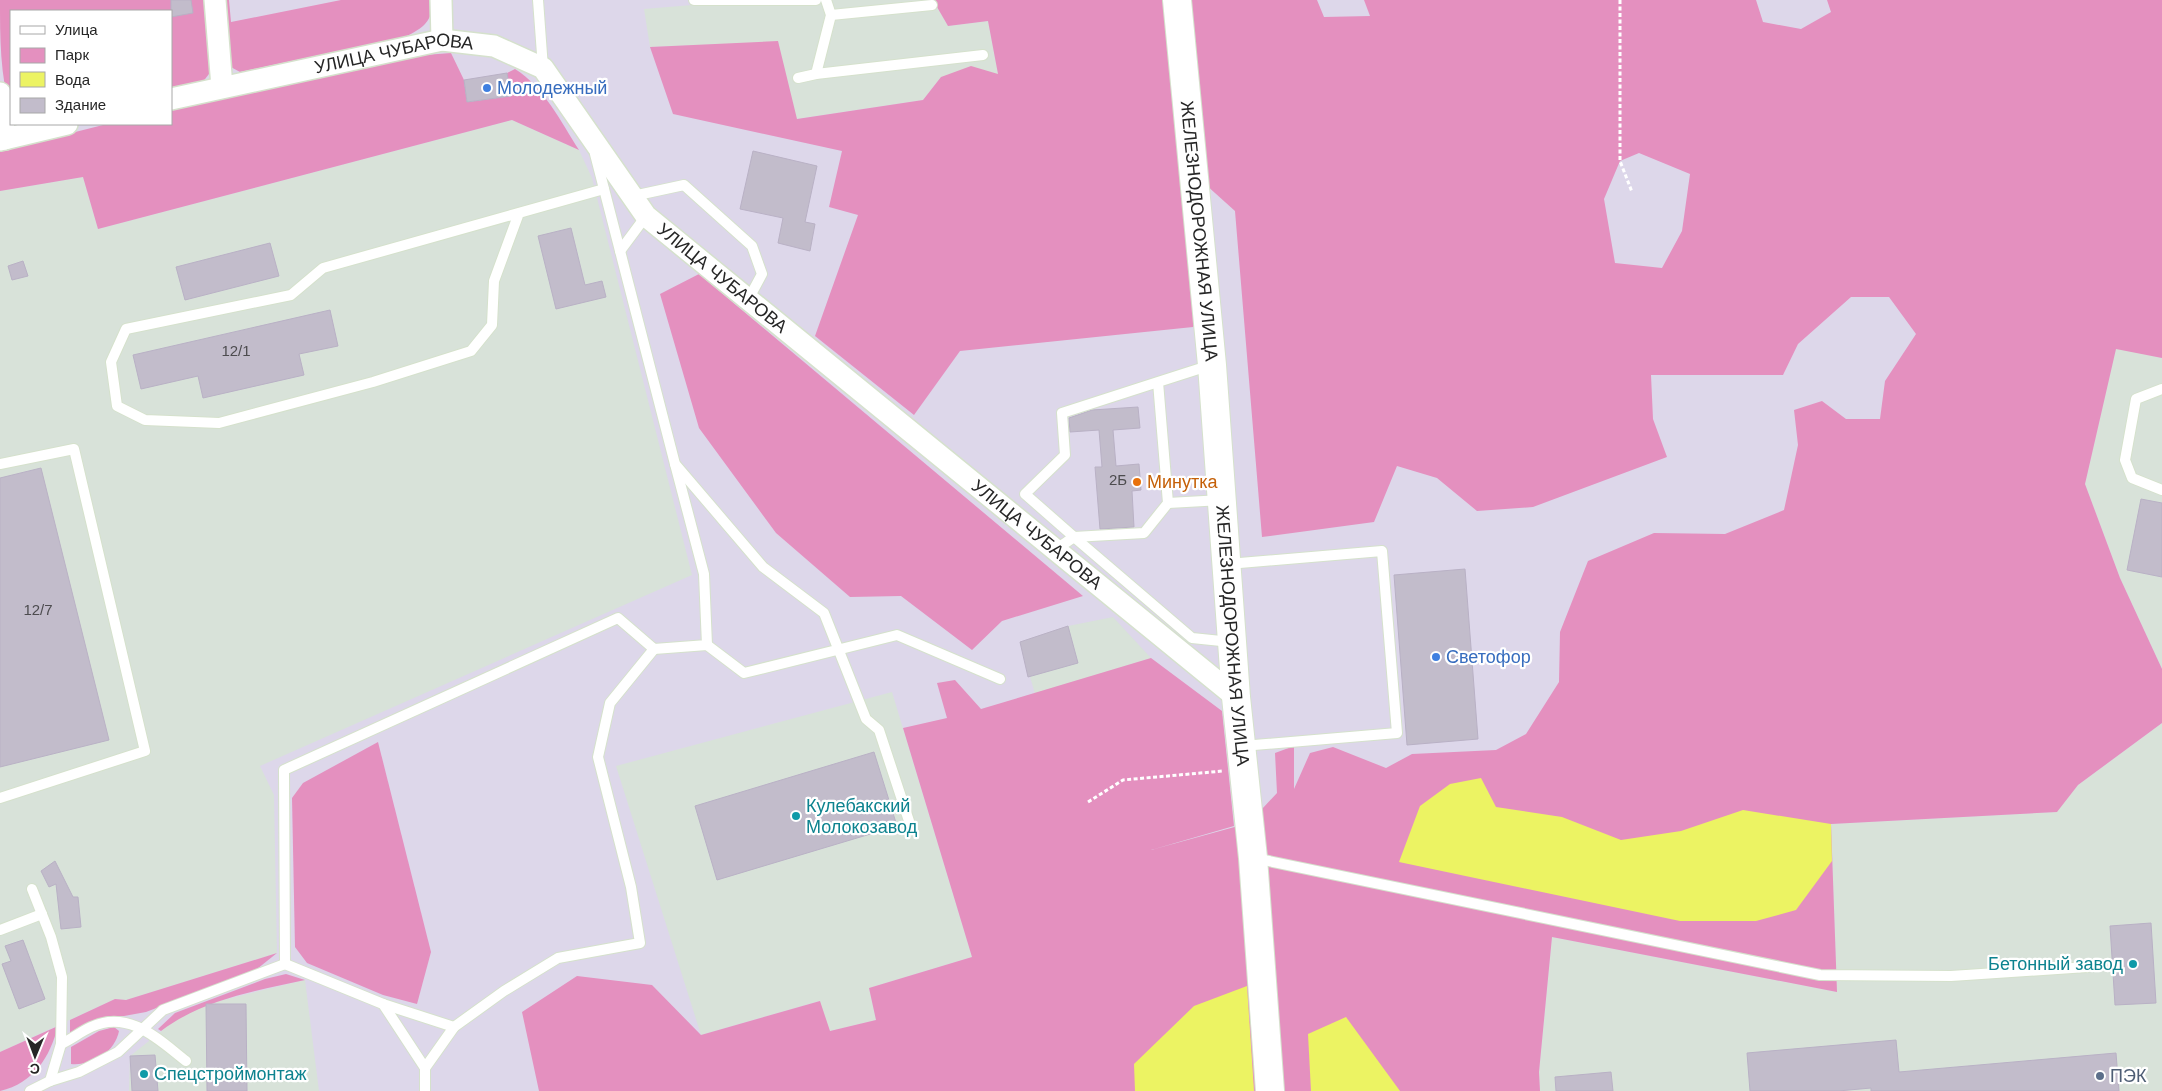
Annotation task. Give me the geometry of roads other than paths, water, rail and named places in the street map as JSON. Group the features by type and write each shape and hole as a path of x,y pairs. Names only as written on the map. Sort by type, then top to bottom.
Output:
{"street":[{"path":"215,0 222,86"},
{"path":"441,0 442,40"},
{"name":"ЖЕЛЕЗНОДОРОЖНАЯ УЛИЦА","path":"1177,0 1212,365 1236,697 1253,858 1270,1091"},
{"name":"УЛИЦА ЧУБАРОВА","path":"172,99 222,86 442,40 494,46 542,68 646,216 1236,697"},
{"path":"0,93 3,139 63,125"}],"lane":[{"path":"538,0 542,68"},
{"path":"694,0 816,0"},
{"path":"816,74 831,15 826,0"},
{"path":"831,15 932,5"},
{"path":"798,78 816,74 983,55"},
{"path":"591,136 704,574 707,645"},
{"path":"633,196 684,185 752,246 762,274 748,300"},
{"path":"519,213 494,281 492,325 471,351 373,382 219,422 146,420 118,406 111,362 126,329 291,295 324,268 604,189"},
{"path":"620,251 646,216"},
{"path":"1212,365 1062,413 1065,455 1025,494 1192,638 1232,642"},
{"path":"1055,550 1074,537 1144,533 1168,503 1158,382"},
{"path":"2162,390 2136,399 2125,460 2132,478 2162,490"},
{"path":"0,464 74,449 145,751 0,798"},
{"path":"675,464 763,567 824,613 840,649 866,719 879,730 909,821"},
{"path":"1168,503 1222,500"},
{"path":"1226,564 1382,551 1397,733 1242,758"},
{"path":"285,964 284,770 618,618 654,650"},
{"path":"425,1068 454,1027 558,958 640,943 631,887 598,757 610,703 654,650 707,645 744,673 897,635 1000,679"},
{"path":"1253,858 1820,975 1951,976 2088,967"},
{"path":"32,889 51,937 62,977 61,1044 50,1081"},
{"path":"0,930 42,914"},
{"path":"30,1091 50,1081 80,1072 118,1052 163,1010 285,964 382,1004 454,1027"},
{"path":"382,1004 425,1068 425,1091"},
{"path":"61,1044 91,1027 112,1021 143,1027 186,1061"}],"water":[{"path":"1481,778 1496,807 1562,817 1621,840 1681,831 1743,810 1831,824 1832,861 1796,910 1756,921 1680,921 1399,862 1420,806 1450,784"},
{"path":"1247,986 1254,1091 1135,1091 1134,1064 1194,1006"},
{"path":"1346,1017 1400,1091 1311,1091 1308,1034"}],"place":[{"name":"Молодежный","path":"487,88"},
{"name":"Минутка","path":"1137,482"},
{"name":"Светофор","path":"1436,657"},
{"name":"Кулебакский Молокозавод","path":"796,816"},
{"name":"Бетонный завод","path":"2133,964"},
{"name":"Спецстроймонтаж","path":"144,1074"},
{"name":"ПЭК","path":"2100,1076"}]}
